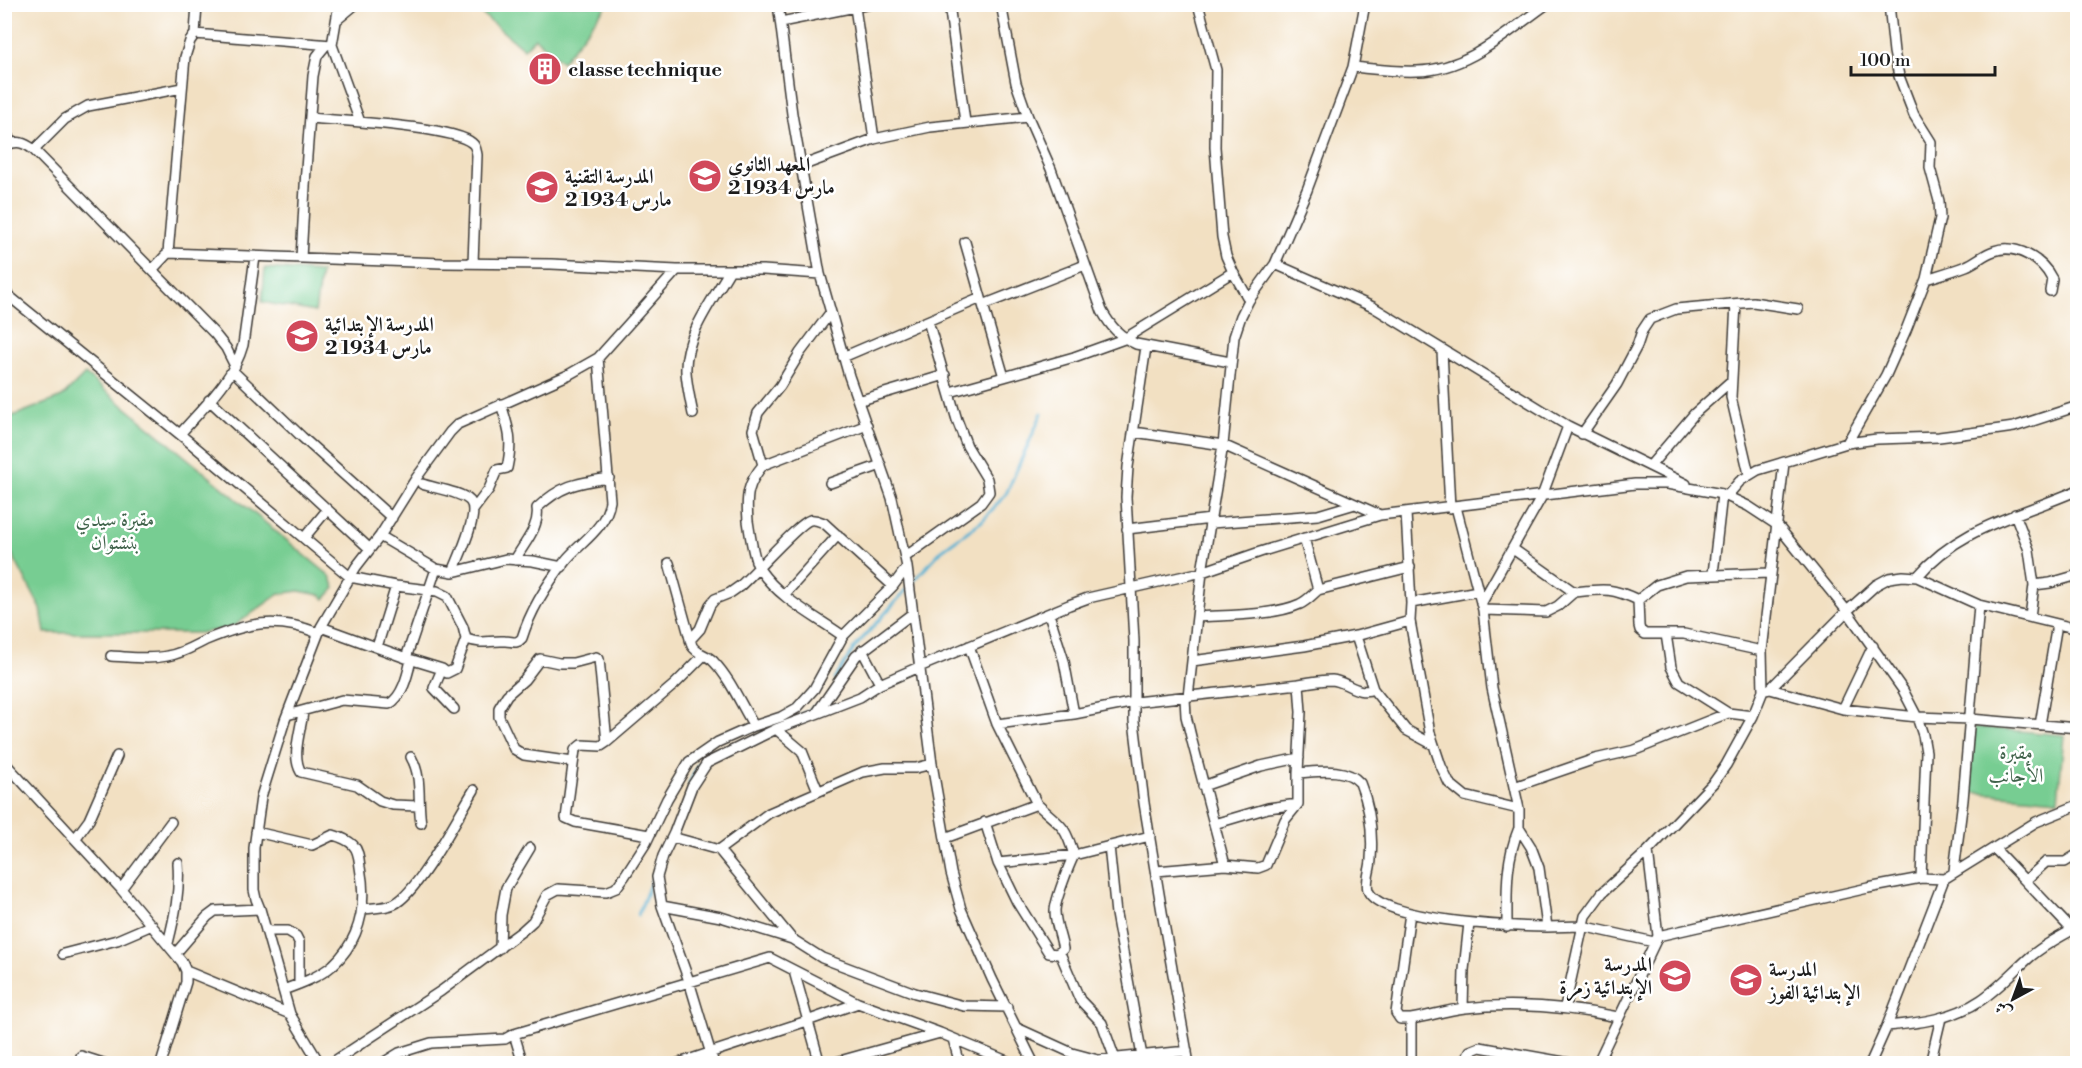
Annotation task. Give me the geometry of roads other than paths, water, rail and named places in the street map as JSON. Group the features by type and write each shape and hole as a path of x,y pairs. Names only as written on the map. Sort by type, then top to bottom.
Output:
{"street":[{"path":"152,270 168,253 185,57 195,33 197,4"},
{"path":"301,258 316,60 329,45 338,19 339,4"},
{"path":"338,19 356,4"},
{"path":"778,4 792,114 820,274 843,357 892,498 907,567 932,764 961,909 1034,1064"},
{"path":"781,22 870,4"},
{"path":"949,4 965,122"},
{"path":"1001,4 1016,83 1028,117 1052,169 1102,311 1111,327 1124,339 1146,347 1230,362"},
{"path":"1198,4 1216,70 1215,147 1219,218 1226,256 1249,300"},
{"path":"1225,865 1186,716 1202,572 1223,445 1234,337 1249,300 1275,264 1311,179 1353,67 1365,4"},
{"path":"1353,67 1417,71 1461,63 1547,4"},
{"path":"1847,443 1886,375 1926,279 1940,218 1939,201 1930,168 1931,142 1914,115 1899,76 1889,4"},
{"path":"855,7 874,139"},
{"path":"195,33 329,45"},
{"path":"329,45 360,122"},
{"path":"34,150 65,119 88,106 182,88"},
{"path":"801,166 874,139 930,127 1028,117"},
{"path":"310,118 426,129 460,137 474,145 477,155 473,263"},
{"path":"4,119 7,145 22,142 34,150 69,183 222,341 234,368 302,437 392,518"},
{"path":"965,242 1004,377"},
{"path":"1926,279 1966,266 1997,249 2010,249 2023,252 2044,267 2052,279 2050,291"},
{"path":"168,253 820,274"},
{"path":"180,434 234,368 243,345 255,257"},
{"path":"1275,264 1331,287 1373,308 1582,434 1696,489"},
{"path":"843,357 928,321 1085,265"},
{"path":"320,1064 290,1014 254,890 254,848 261,797 287,714 320,630 350,578 450,432 458,424 568,375 598,358 677,270"},
{"path":"693,414 686,371 687,357 696,330 730,270"},
{"path":"950,392 1074,357 1124,339 1233,272"},
{"path":"4,292 180,434 350,578 442,592 447,596 460,620 466,639 455,669 447,673 442,669 377,647 320,630 281,622 253,625 168,656 111,656"},
{"path":"1582,434 1617,384 1650,319 1676,309 1736,304 1770,304 1798,309"},
{"path":"1736,304 1731,381 1733,411 1749,474"},
{"path":"763,465 753,430 758,413 780,386 830,313"},
{"path":"330,1064 441,992 500,948 533,921 547,895 558,889 606,892 615,888 624,878 650,835 667,799 689,762 718,742 781,717 797,708 822,675 843,636 893,586 907,567 981,503 989,492 987,479 967,446 957,420 928,321"},
{"path":"1018,1032 1079,1056 1098,1060 1142,1056 1188,1057 1135,740 1132,589 1126,497 1146,347"},
{"path":"1442,351 1453,508 1482,607 1492,688 1519,809 1519,828 1508,862 1507,927"},
{"path":"466,639 481,644 519,642 534,606 562,567 604,522 609,512 609,478 598,358"},
{"path":"858,401 945,375"},
{"path":"1650,466 1695,413 1731,381"},
{"path":"209,400 370,549"},
{"path":"453,572 472,521 474,509 489,489 497,470 507,468 511,449 510,434 501,404"},
{"path":"1713,574 1724,495 1749,474 1847,443 1877,439 1939,437 2014,427 2078,406"},
{"path":"843,636 784,595 759,568 750,533 747,508 748,489 753,477 763,465 867,425"},
{"path":"1482,607 1542,496 1568,426"},
{"path":"1134,432 1223,445 1380,515"},
{"path":"1766,690 1762,651 1784,463"},
{"path":"830,483 881,465"},
{"path":"515,560 536,527 537,508 547,498 559,489 609,478"},
{"path":"422,484 462,496 471,501 474,509"},
{"path":"714,1064 689,981 662,906 657,877 663,856 692,786 707,763 776,729 860,697 880,684 919,667 1088,598 1202,572 1380,515 1453,508 1635,484 1667,484 1724,495 1748,506 1777,525 1873,646 1903,690 1917,717 1926,752 1921,878"},
{"path":"1917,576 1929,562 1950,545 1982,527 2078,490"},
{"path":"1127,529 1211,521 1318,515 1355,504"},
{"path":"304,538 327,510"},
{"path":"1406,513 1410,567 1410,621 1440,766 1449,783 1465,796 1519,809"},
{"path":"2014,514 2029,549 2034,585 2030,617"},
{"path":"690,640 700,630 710,605 715,599 740,586 799,528 811,520 817,519 824,523 893,586"},
{"path":"380,536 436,569 453,572 506,559 562,567"},
{"path":"784,595 838,536"},
{"path":"1304,538 1318,590"},
{"path":"1513,549 1574,592"},
{"path":"669,563 690,640 696,652 714,661 754,726"},
{"path":"1197,617 1279,610 1308,600 1318,590 1410,567"},
{"path":"287,714 303,712 342,700 389,704 393,702 402,687 436,569"},
{"path":"1638,600 1657,585 1671,579 1713,574 1770,573"},
{"path":"2034,585 2050,583 2078,574"},
{"path":"1565,1007 1585,916 1602,892 1648,851 1714,782 1726,765 1766,690 1876,585 1889,578 1917,576 1979,605 2078,629"},
{"path":"377,647 396,586"},
{"path":"1482,607 1546,612 1558,606 1574,592 1606,589 1620,591 1638,600"},
{"path":"1411,603 1478,591"},
{"path":"1638,600 1640,630 1646,634 1704,637 1762,651"},
{"path":"1954,871 1963,800 1979,605"},
{"path":"816,714 862,650 913,610"},
{"path":"1048,614 1064,661 1074,714"},
{"path":"1192,661 1304,646 1356,636 1410,621"},
{"path":"2040,725 2057,624"},
{"path":"1666,634 1671,667 1679,682 1728,712 1753,716"},
{"path":"1356,636 1373,689 1406,730 1434,745"},
{"path":"969,646 997,724 1037,804 1063,826 1074,855 1055,909 1063,949 1060,953 1052,955 1049,953 1017,902 998,863 985,822"},
{"path":"1843,709 1873,646"},
{"path":"862,650 880,684"},
{"path":"650,835 575,822 566,818 577,747 601,746 608,742 675,684 703,656"},
{"path":"573,762 524,755 514,749 499,717 499,708 507,695 524,680 540,659 573,663 596,657 599,659 608,742"},
{"path":"442,669 435,691 454,709"},
{"path":"997,724 1074,714 1135,702 1334,680 1348,688 1365,691 1373,689"},
{"path":"1156,871 1225,865 1258,868 1266,865 1285,820 1298,804 1301,712 1299,684"},
{"path":"1766,690 1843,709 1917,717 2078,728"},
{"path":"303,712 296,755 301,772 357,785 380,801 393,805 418,806"},
{"path":"1514,787 1595,759 1635,750 1728,712"},
{"path":"776,729 802,751 818,791"},
{"path":"75,839 89,820 117,756"},
{"path":"411,757 417,767 421,823"},
{"path":"1203,786 1261,766 1299,758"},
{"path":"4,762 121,889 176,953 186,971 186,982 161,1064"},
{"path":"719,850 769,813 863,772 885,768 916,768 932,764"},
{"path":"1298,773 1347,774 1356,778 1360,783 1373,836 1368,893 1380,902 1410,913 1469,923 1507,927 1582,926 1656,939 1921,878 1944,879"},
{"path":"362,909 393,904 406,897 418,882 474,790"},
{"path":"945,838 1037,804"},
{"path":"1214,824 1268,808 1298,804"},
{"path":"1870,1064 1944,879 2036,822 2075,810"},
{"path":"121,889 171,822"},
{"path":"1519,828 1536,856 1547,927"},
{"path":"256,832 312,845 333,835 345,839 357,851 364,886 359,927 341,956 332,966 283,990"},
{"path":"998,863 1074,855 1150,836"},
{"path":"672,837 719,850 792,939"},
{"path":"1109,846 1116,914 1142,1056"},
{"path":"500,948 501,915 506,888 530,848"},
{"path":"1887,1026 1941,1018 1979,1002 2030,957 2075,929 1994,848"},
{"path":"1597,1064 1656,939 1648,851"},
{"path":"2026,880 2046,862 2065,862 2078,854"},
{"path":"168,944 179,883 178,863"},
{"path":"662,906 721,917 792,939 822,958 915,993 964,1006 1007,1007"},
{"path":"176,953 215,911 260,909"},
{"path":"1410,913 1396,1013 1400,1019 1411,1021 1463,1008 1508,1005 1565,1007 1616,1020"},
{"path":"1463,1008 1469,923"},
{"path":"63,954 117,940 152,925"},
{"path":"266,931 288,931 296,936 299,942 299,984"},
{"path":"1060,953 1080,1000 1102,1023 1115,1059"},
{"path":"381,1064 399,1053 431,1042 506,1039 514,1034 770,958 858,1002 954,1038 1014,1064"},
{"path":"186,971 290,1014"},
{"path":"794,971 820,1064"},
{"path":"676,1064 858,1002"},
{"path":"1930,1064 1941,1018"},
{"path":"1411,1021 1411,1064"},
{"path":"829,1064 940,1033"},
{"path":"514,1034 523,1064"},
{"path":"954,1038 960,1064"},
{"path":"1463,1064 1470,1051 1479,1047 1540,1061 1575,1064"},
{"path":"81,1056 106,1064"}],"waterway":[{"path":"911,584 942,550 982,521 1006,494 1042,413"},
{"path":"835,679 855,647 907,589"},
{"path":"798,717 817,705"},
{"path":"689,784 698,765 705,760"},
{"path":"638,915 654,874"}],"place":[{"name":"classe technique","path":"545,69"},
{"name":"المعهد الثانوي 2 مارس 1934","path":"705,176"},
{"name":"المدرسة التقنية 2 مارس 1934","path":"542,187"},
{"name":"المدرسة الإبتدائية 2 مارس 1934","path":"302,336"},
{"name":"المدرسة الإبتدائية زمرة","path":"1675,976"},
{"name":"المدرسة الإبتدائية الفوز","path":"1746,980"}],"park label":[{"name":"مقبرة سيدي بنشتوان","path":"115,530"},
{"name":"مقبرة الأجانب","path":"2016,764"}]}
